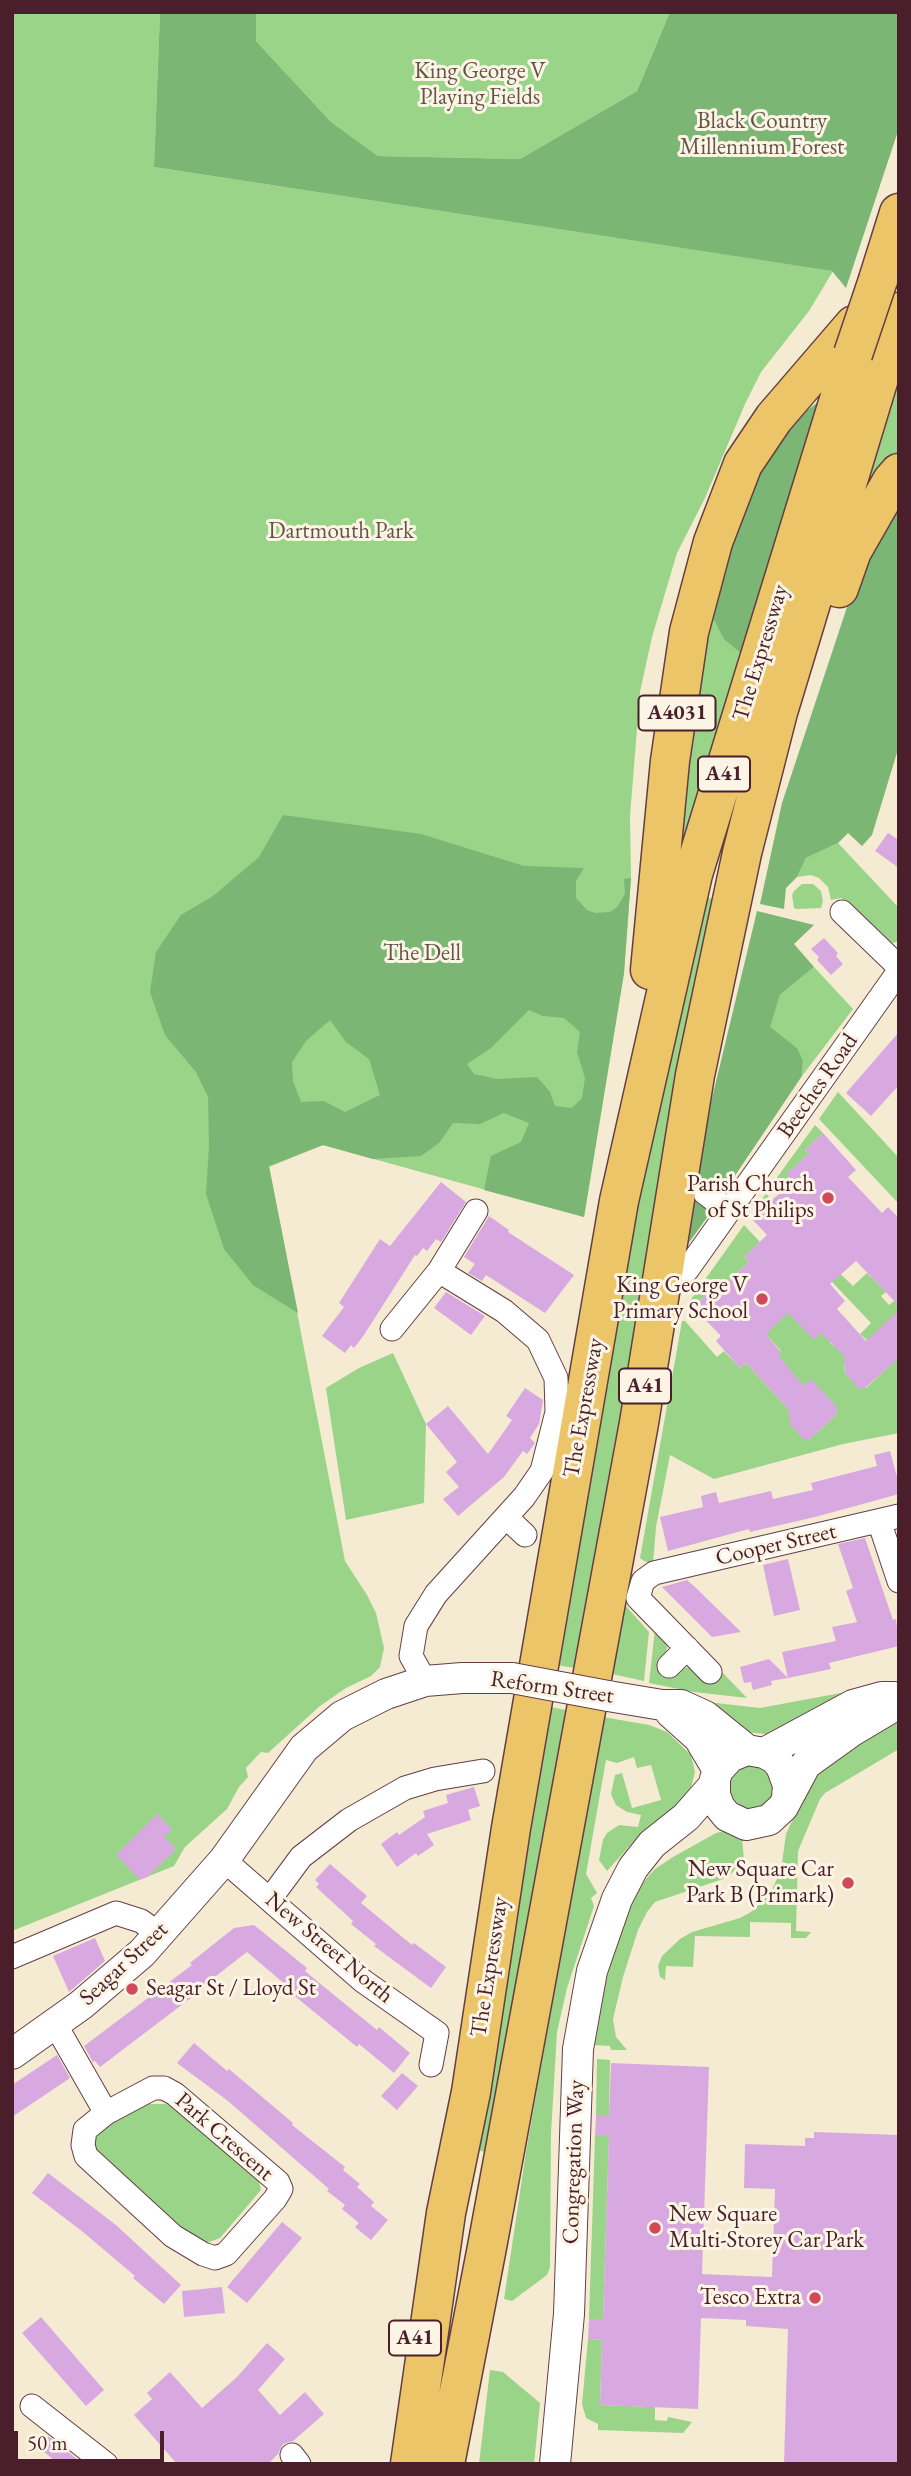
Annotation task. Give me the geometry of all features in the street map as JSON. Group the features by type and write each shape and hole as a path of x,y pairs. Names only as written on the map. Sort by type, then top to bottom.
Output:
{"highway":[{"name":"The Expressway","path":"445,2464 639,1423 695,1075 742,853 778,712 893,301 899,213"},
{"name":"The Expressway","path":"410,2464 446,2213 471,2092 511,1828 618,1201 693,874 853,354 893,301"},
{"name":"A4031","path":"618,1201 653,948 670,761 689,632 713,542 744,464 774,418 856,323 893,301"},
{"path":"695,1075 809,674 852,551 899,473"},
{"name":"A41","path":"387,2464 446,2213"},
{"name":"A41","path":"468,2464 487,2247"}],"street":[{"path":"842,912 899,969"},
{"name":"Beeches Road","path":"687,1270 899,969"},
{"path":"705,1193 729,1211"},
{"path":"392,1329 439,1271 475,1211"},
{"path":"425,1681 411,1656 416,1626 436,1594 506,1517 542,1471 557,1412 556,1378 538,1340 504,1311 439,1271"},
{"path":"506,1517 525,1535"},
{"path":"889,1519 899,1581"},
{"name":"Cooper Street","path":"687,1648 638,1598 643,1581 654,1573 889,1519"},
{"path":"669,1666 687,1648 710,1672"},
{"name":"Reform Street","path":"225,1860 304,1748 342,1716 386,1694 425,1681 512,1678 662,1705 681,1705 705,1716 755,1752 781,1766 788,1785 787,1798"},
{"path":"716,1778 730,1757 755,1752 853,1705 882,1697 899,1696"},
{"path":"633,1868 713,1825 754,1825 769,1820 783,1807 806,1764 852,1731 899,1703"},
{"path":"662,1705 699,1738 716,1778 719,1806 727,1816 739,1823"},
{"path":"270,1899 301,1857 349,1820 405,1788 435,1779 483,1771"},
{"name":"Congregation Way","path":"555,2464 569,2314 580,2034 592,1971 617,1899 633,1868 652,1844 685,1817 716,1778"},
{"name":"New Street North","path":"225,1860 363,1981 439,2024 431,2065"},
{"name":"Seagar Street","path":"12,2053 55,2024 142,1954 225,1860"},
{"path":"12,1957 116,1913 141,1921 159,1934"},
{"path":"55,2024 106,2113"},
{"name":"Park Crescent","path":"153,2088 164,2088 175,2094 278,2182 281,2189 226,2254 215,2258 203,2254 173,2236 86,2156 83,2145 85,2130 106,2113 153,2088"},
{"path":"32,2406 106,2464"}],"green space":[{"name":"Dartmouth Park","path":"12,12 160,12 154,167 833,271 809,311 761,372 745,404 705,498 677,553 652,637 640,692 630,816 631,878 624,973 584,1217 323,1145 269,1167 345,1561 376,1613 384,1648 380,1667 371,1676 346,1688 320,1706 268,1753 261,1752 246,1768 248,1777 227,1809 185,1847 174,1866 12,1931"},
{"name":"Black Country Millennium Forest","path":"160,12 256,12 256,41 331,122 378,156 520,159 637,91 670,12 899,12 899,128 846,288 832,271 154,167"},
{"name":"King George V Playing Fields","path":"256,12 670,12 637,91 520,159 378,156 331,122 256,41"},
{"path":"899,352 899,454 851,528"},
{"path":"826,396 747,658 724,639 707,606 753,469 789,424"},
{"path":"899,498 899,746 872,835 862,846 848,833 838,843 806,858 797,877 786,888 784,909 760,904 782,803 862,562"},
{"path":"707,606 747,658 670,880"},
{"name":"The Dell","path":"283,815 421,834 524,866 584,868 576,881 576,898 587,910 595,913 610,912 617,907 625,894 624,879 631,878 624,973 584,1217 484,1190 491,1156 521,1142 529,1123 504,1113 480,1124 453,1123 439,1143 421,1156 373,1159 323,1145 269,1166 298,1313 253,1285 224,1249 206,1194 208,1097 196,1072 165,1035 150,992 156,952 181,915 213,896 259,857","holes":["529,1010 543,1016 564,1018 580,1032 577,1052 585,1078 582,1098 572,1108 555,1106 550,1092 537,1077 497,1079 474,1074 467,1064 491,1048","330,1020 346,1042 369,1059 380,1095 345,1112 324,1101 301,1102 293,1081 292,1062 306,1041"]},
{"path":"838,843 899,908 899,941 893,943 885,938 846,901 841,898 831,900 828,887 819,878 811,875 797,877 806,858"},
{"path":"802,884 813,884 821,891 821,908 794,908 792,895"},
{"path":"701,896 721,901 581,1669 550,1664 582,1476"},
{"path":"757,911 814,925 794,944 814,967 780,995 770,1027 797,1048 803,1061 802,1076 726,1189 711,1181 699,1201 709,1211 708,1216 688,1244 677,1244"},
{"path":"814,967 853,1009 802,1076 803,1061 769,1027 780,995"},
{"path":"838,1092 899,1158 899,1204 819,1119"},
{"path":"815,1125 823,1133 805,1150 809,1154 787,1174 793,1182 782,1192 773,1183"},
{"path":"766,1194 831,1255 826,1260 853,1286 867,1273 886,1292 881,1296 889,1305 899,1297 899,1433 843,1444 714,1479 670,1455 656,1527 653,1564 640,1558 682,1321 685,1321 717,1357 724,1351 740,1368 746,1363 790,1411 790,1424 804,1439 810,1439 837,1414 837,1408 811,1380 801,1388 774,1358 781,1351 766,1334 769,1292 814,1339 824,1330 831,1344 837,1344 852,1360 844,1366 845,1373 859,1388 866,1388 893,1363 860,1334 871,1323 758,1204"},
{"path":"744,1225 760,1242 744,1257 749,1262 714,1294 711,1290 693,1307 689,1302"},
{"path":"677,1244 688,1244 672,1319 625,1605 649,1632 644,1681 603,1672"},
{"path":"393,1353 426,1424 424,1503 346,1520 326,1388 359,1368"},
{"path":"655,1629 668,1642 666,1653 658,1661 671,1675 679,1667 720,1670 747,1698 649,1683"},
{"path":"878,1686 773,1735 747,1732 690,1700 760,1708"},
{"path":"540,1705 571,1711 493,2153 469,2149"},
{"path":"603,1717 649,1725 667,1732 691,1755 695,1772 690,1792 668,1815 643,1831 607,1871 599,1860 607,1833 619,1825 638,1827 641,1815 627,1812 616,1805 611,1794 615,1775 622,1773 632,1808 661,1800 651,1765 637,1768 634,1757 617,1763 606,1760 586,1874 597,1893 591,1898 594,1906 567,1988 557,2032 551,2133 550,2267 547,2275 512,2301 504,2299 526,2152"},
{"path":"899,1718 899,1749 825,1793 798,1851 796,1931 811,1932 806,1938 791,1938 791,1923 750,1922 750,1937 695,1936 693,1967 666,1966 665,1980 660,1977 658,1966 662,1956 680,1939 692,1932 740,1918 751,1912 770,1894 781,1870 786,1834 812,1770"},
{"path":"759,1763 777,1785 769,1805 744,1809 731,1796 730,1778 737,1769"},
{"path":"728,1830 742,1838 744,1860 739,1868 723,1879 655,1902 638,1930 613,2019 616,2037 627,2050 611,2050 610,2046 592,2045 601,1985 623,1919 637,1889 655,1869 673,1857 716,1833"},
{"path":"597,2059 610,2060 609,2116 596,2116"},
{"path":"144,2104 167,2104 189,2115 257,2173 261,2190 220,2238 209,2242 188,2239 94,2154 94,2140 107,2126"},
{"path":"595,2136 609,2136 603,2319 589,2319"},
{"path":"588,2339 602,2340 600,2405 655,2407 655,2420 667,2421 668,2417 692,2422 683,2433 598,2430 598,2424 586,2418 582,2404"},
{"path":"490,2370 503,2372 540,2403 534,2464 479,2464"}],"building":[{"path":"888,833 899,840 899,868 875,851"},
{"path":"824,938 838,953 836,956 843,964 831,975 811,949"},
{"path":"899,1032 899,1085 871,1116 846,1093"},
{"path":"823,1133 856,1170 848,1177 882,1213 888,1207 899,1218 899,1306 856,1261 830,1284 845,1301 837,1309 866,1341 899,1310 899,1358 865,1388 859,1389 845,1373 844,1356 821,1333 814,1340 788,1313 766,1334 781,1352 778,1355 804,1386 811,1379 837,1407 837,1414 810,1439 803,1439 790,1424 787,1413 790,1411 746,1363 740,1368 716,1341 721,1336 693,1307 711,1290 714,1294 749,1262 744,1257 767,1235 751,1218 793,1182 786,1174 809,1154 805,1150"},
{"path":"441,1182 466,1202 441,1242 436,1239 427,1251 423,1248 415,1255 364,1335 354,1348 351,1345 345,1353 322,1336 344,1307 339,1303 380,1239 390,1246"},
{"path":"489,1216 509,1230 508,1232 574,1275 545,1313 486,1275 482,1281 468,1273 475,1264 464,1257"},
{"path":"446,1292 485,1316 471,1335 434,1308"},
{"path":"525,1388 543,1400 539,1424 530,1438 535,1443 527,1454 523,1451 504,1477 458,1516 443,1499 459,1487 446,1472 457,1462 426,1424 448,1406 488,1454 512,1420 506,1416"},
{"path":"890,1451 899,1494 815,1517 750,1532 749,1529 668,1551 660,1517 703,1507 701,1496 716,1492 719,1503 771,1491 773,1499 813,1490 811,1483 877,1466 874,1455"},
{"path":"865,1538 893,1620 896,1619 899,1646 829,1663 831,1669 788,1678 782,1652 836,1641 832,1627 857,1622 846,1591 853,1588 838,1544"},
{"path":"788,1559 800,1610 774,1616 763,1565"},
{"path":"687,1580 741,1632 712,1637 662,1587"},
{"path":"769,1659 788,1678 771,1681 772,1685 753,1690 751,1682 744,1683 740,1667"},
{"path":"474,1787 480,1806 468,1810 471,1820 427,1834 434,1845 418,1856 416,1853 397,1867 381,1844 425,1817 423,1811 448,1803 446,1795"},
{"path":"157,1814 172,1829 164,1837 176,1849 149,1876 140,1880 116,1855"},
{"path":"330,1864 367,1896 361,1903 412,1945 414,1943 446,1967 431,1988 374,1946 376,1944 351,1924 353,1921 316,1887 319,1884 315,1880"},
{"path":"254,1925 307,1968 305,1971 323,1986 410,2053 394,2073 359,2044 357,2047 291,1993 293,1991 247,1952 100,2067 93,2062 84,2046 192,1965 190,1963 234,1928"},
{"path":"95,1938 105,1961 69,1992 53,1956"},
{"path":"194,2043 227,2071 229,2069 293,2123 292,2125 345,2167 343,2170 360,2184 357,2187 374,2202 371,2206 388,2220 371,2240 355,2227 359,2223 342,2209 345,2205 327,2191 329,2189 228,2101 177,2063"},
{"path":"57,2055 70,2078 12,2117 12,2085"},
{"path":"611,2063 709,2067 702,2274 772,2277 775,2189 744,2188 745,2144 805,2146 805,2138 814,2138 814,2132 899,2135 899,2464 784,2464 788,2329 746,2326 746,2320 701,2318 698,2409 600,2405 602,2340 588,2339 589,2319 603,2319 609,2136 595,2136 596,2116 609,2116"},
{"path":"402,2073 418,2086 397,2110 381,2096"},
{"path":"48,2173 116,2225 181,2285 164,2304 83,2232 32,2193"},
{"path":"282,2222 302,2238 247,2303 227,2287"},
{"path":"222,2287 225,2313 184,2317 182,2291"},
{"path":"41,2317 104,2390 86,2406 22,2333"},
{"path":"267,2343 285,2359 258,2390 280,2415 305,2392 324,2414 293,2441 283,2444 268,2464 177,2464 134,2415 152,2399 147,2393 170,2372 202,2408 237,2377"},
{"path":"48,2436 83,2464 59,2464 39,2448"}],"place":[{"name":"Parish Church of St Philips","path":"828,1198"},
{"name":"King George V Primary School","path":"762,1299"},
{"name":"New Square Car Park B (Primark)","path":"848,1883"},
{"name":"Seagar St / Lloyd St","path":"132,1989"},
{"name":"New Square Multi-Storey Car Park","path":"655,2228"},
{"name":"Tesco Extra","path":"815,2298"}]}
